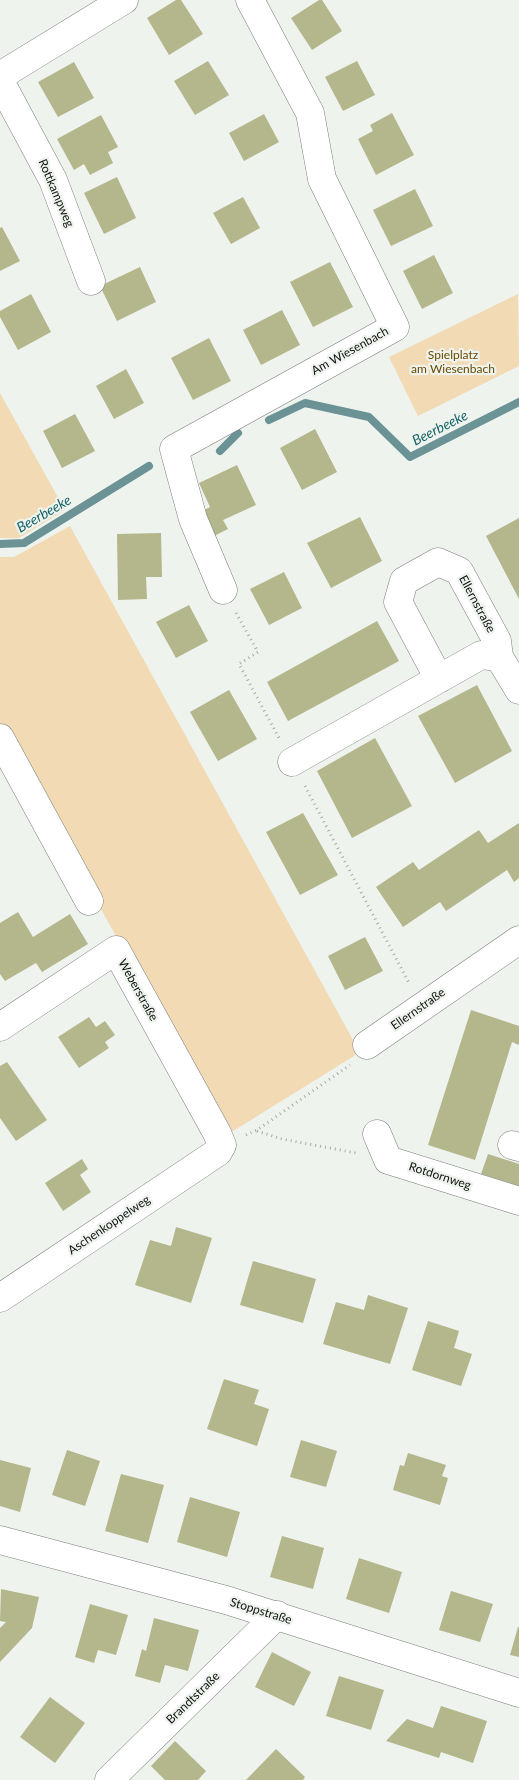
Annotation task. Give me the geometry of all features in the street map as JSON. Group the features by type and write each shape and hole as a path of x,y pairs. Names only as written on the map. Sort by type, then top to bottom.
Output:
{"street":[{"path":"0,76 124,0"},
{"name":"Am Wiesenbach","path":"223,590 193,519 174,449 394,327 322,179 310,113 250,0"},
{"name":"Rottkampweg","path":"0,81 53,180 91,281"},
{"name":"Ellernstraße","path":"439,679 398,602 404,581 438,562 459,571 497,641 499,657 519,690"},
{"path":"292,762 481,655 499,657"},
{"path":"0,738 89,901"},
{"name":"Ellernstraße","path":"366,1045 519,940"},
{"name":"Weberstraße","path":"0,1027 116,950 217,1133 220,1149"},
{"path":"377,1134 388,1160"},
{"name":"Aschenkoppelweg","path":"0,1298 220,1149"},
{"name":"Rotdornweg","path":"388,1160 519,1201"},
{"name":"Stoppstraße","path":"0,1540 226,1600 519,1693"},
{"name":"Brandtstraße","path":"109,1780 277,1616"}],"path":[{"path":"223,590 258,652 240,664 421,1006"},
{"path":"220,1149 257,1130 356,1061 366,1045"},
{"path":"257,1130 282,1139 388,1160"}],"green space":[{"name":"Spielplatz am Wiesenbach","path":"518,294 519,366 418,416 389,357"},
{"path":"0,393 65,510 19,538 0,538"},
{"path":"70,526 358,1049 354,1056 230,1133 224,1132 0,726 0,557 14,557"}],"building":[{"path":"176,0 181,0 203,34 169,55 147,18"},
{"path":"319,0 322,0 342,31 312,50 291,18"},
{"path":"208,61 229,95 195,115 174,81"},
{"path":"357,61 375,95 343,111 325,77"},
{"path":"74,62 94,98 58,117 38,82"},
{"path":"392,113 414,155 376,175 358,139 373,131 370,125"},
{"path":"264,114 279,142 244,161 229,133"},
{"path":"101,115 118,147 108,152 113,163 90,175 84,164 74,170 57,139"},
{"path":"117,177 136,218 104,234 84,193"},
{"path":"415,189 433,226 391,246 373,210"},
{"path":"243,197 260,228 231,244 213,213"},
{"path":"2,227 20,261 0,271 0,228"},
{"path":"434,255 453,293 422,309 403,271"},
{"path":"330,262 353,307 313,327 290,282"},
{"path":"140,267 156,302 117,321 100,286"},
{"path":"31,294 51,332 18,350 0,317 0,311"},
{"path":"282,310 300,345 261,365 243,330"},
{"path":"209,338 231,381 193,400 171,358"},
{"path":"126,369 144,403 114,419 96,386"},
{"path":"75,414 95,451 62,468 43,431"},
{"path":"315,429 337,472 302,490 280,448"},
{"path":"237,465 256,505 223,520 228,529 210,538 198,513 210,507 199,483"},
{"path":"360,517 382,561 331,588 307,543"},
{"path":"519,518 519,599 486,536"},
{"path":"161,533 162,577 146,577 147,599 118,600 117,534"},
{"path":"284,572 302,608 269,625 250,589"},
{"path":"189,605 208,641 176,658 156,622"},
{"path":"377,621 399,661 288,721 267,682"},
{"path":"477,685 512,751 455,783 418,716"},
{"path":"229,690 257,739 218,761 190,712"},
{"path":"375,738 412,806 352,838 317,771"},
{"path":"303,813 338,875 300,895 266,832"},
{"path":"519,823 519,878 514,882 507,870 446,911 440,902 403,927 376,887 413,862 419,870 479,830 488,843"},
{"path":"18,912 33,937 70,914 88,944 42,972 36,963 5,981 0,974 0,923"},
{"path":"365,937 383,971 345,990 328,956"},
{"path":"471,1010 519,1026 519,1045 512,1042 475,1160 428,1145"},
{"path":"89,1017 96,1027 105,1021 115,1035 105,1042 109,1048 79,1068 58,1037"},
{"path":"7,1062 47,1120 16,1141 0,1118 0,1066"},
{"path":"488,1154 519,1164 519,1186 481,1174"},
{"path":"82,1159 88,1169 80,1175 91,1192 63,1211 45,1183"},
{"path":"176,1227 212,1238 191,1303 135,1285 150,1240 171,1246"},
{"path":"253,1261 316,1279 303,1323 240,1305"},
{"path":"368,1295 408,1308 390,1364 323,1344 336,1302 364,1310"},
{"path":"428,1321 459,1331 454,1348 472,1354 461,1386 412,1370"},
{"path":"224,1379 259,1390 254,1404 269,1409 257,1446 207,1429"},
{"path":"301,1440 337,1451 326,1487 290,1477"},
{"path":"67,1450 100,1461 85,1506 52,1495"},
{"path":"408,1453 446,1465 442,1476 448,1478 440,1505 393,1490 400,1465 404,1466"},
{"path":"0,1460 31,1468 20,1512 0,1506"},
{"path":"121,1474 164,1485 148,1543 105,1531"},
{"path":"190,1497 240,1512 227,1557 177,1542"},
{"path":"282,1536 324,1548 313,1589 270,1577"},
{"path":"359,1558 402,1572 389,1613 346,1599"},
{"path":"1,1589 39,1597 32,1628 0,1662 0,1628 6,1622 0,1621"},
{"path":"451,1591 493,1604 480,1642 439,1630"},
{"path":"90,1604 128,1615 116,1655 98,1650 94,1663 75,1657"},
{"path":"154,1618 199,1630 188,1671 165,1665 160,1683 135,1676 142,1649 146,1651"},
{"path":"519,1627 519,1657 510,1655"},
{"path":"272,1652 311,1672 294,1706 255,1687"},
{"path":"339,1676 384,1690 371,1730 326,1716"},
{"path":"50,1697 85,1723 55,1763 20,1737"},
{"path":"441,1706 487,1721 473,1763 441,1752 439,1758 386,1741 407,1719 433,1728"},
{"path":"175,1741 206,1771 198,1780 165,1780 151,1766"},
{"path":"276,1749 305,1777 303,1780 246,1780"}],"waterway":[{"name":"Beerbeeke","path":"269,420 305,403 369,417 410,457 519,402"},
{"name":"Beerbeeke","path":"220,451 238,433"},
{"name":"Beerbeeke","path":"0,544 24,543 149,466"}]}
